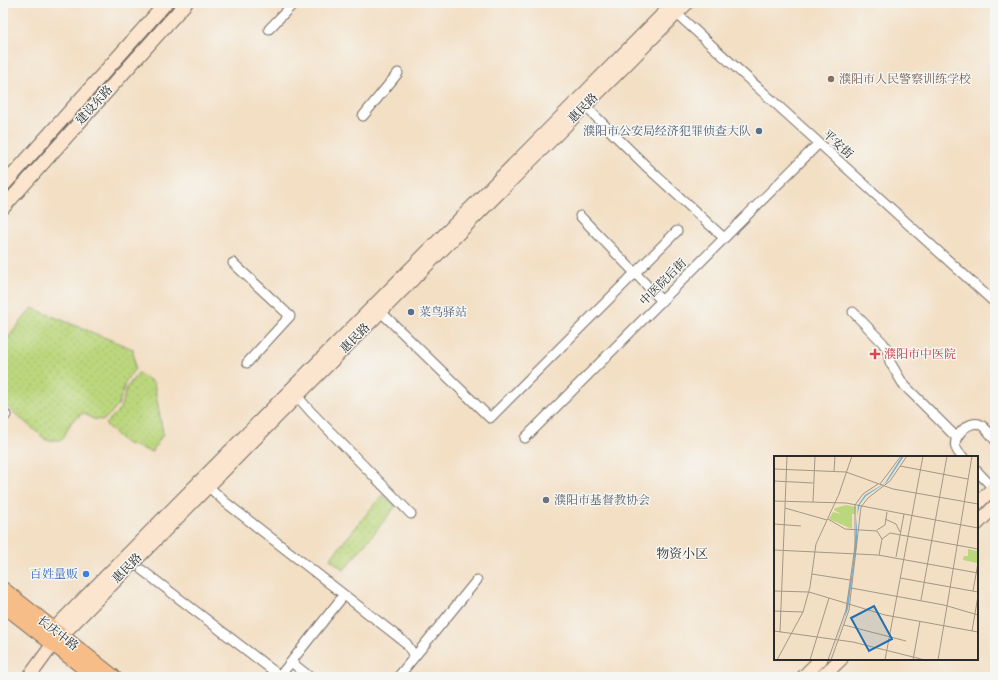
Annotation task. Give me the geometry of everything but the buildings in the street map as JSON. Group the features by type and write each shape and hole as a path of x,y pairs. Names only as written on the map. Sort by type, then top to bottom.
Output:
{"main road":[{"name":"长庆中路","path":"3,589 94,677"},
{"name":"长庆中路","path":"3,605 114,677"}],"street":[{"name":"建设东路","path":"3,186 166,3"},
{"name":"建设东路","path":"3,208 186,3"},
{"path":"269,29 294,3"},
{"name":"惠民路","path":"29,677 54,637 238,443 671,7 687,3"},
{"name":"惠民路","path":"54,637 208,486 585,106 671,7"},
{"name":"平安街","path":"671,7 995,303"},
{"path":"363,116 398,73"},
{"path":"585,106 648,168 724,238"},
{"name":"中医院后街","path":"525,438 819,143"},
{"path":"580,216 662,301"},
{"path":"381,312 490,418 677,231"},
{"path":"233,263 290,316 247,363"},
{"path":"853,312 883,343 887,349 890,362 904,384 956,437"},
{"path":"297,396 411,514"},
{"path":"962,456 956,450 956,437 974,423 980,424 995,440"},
{"path":"978,472 994,487 978,503"},
{"path":"208,486 225,502 406,643 413,654 412,659"},
{"path":"978,523 995,506"},
{"path":"142,570 279,676 344,595"},
{"path":"398,677 477,580"},
{"path":"803,677 820,660"},
{"path":"822,677 839,660"},
{"path":"291,662 310,677"}],"green space":[{"path":"32,308 133,349 135,369 126,380 118,406 104,420 93,419 83,413 72,421 62,440 46,440 3,403 3,344"},
{"path":"138,373 154,383 163,434 152,452 125,443 105,424 120,409 127,387"},
{"path":"382,495 396,506 344,570 330,559"}],"place":[{"name":"濮阳市人民警察训练学校","path":"831,79"},
{"name":"濮阳市公安局经济犯罪侦查大队","path":"759,131"},
{"name":"菜鸟驿站","path":"411,312"},
{"name":"濮阳市中医院","path":"875,354"},
{"name":"濮阳市基督教协会","path":"546,500"},
{"name":"百姓量贩","path":"86,574"}],"district":[{"name":"物资小区","path":"682,553"}]}
